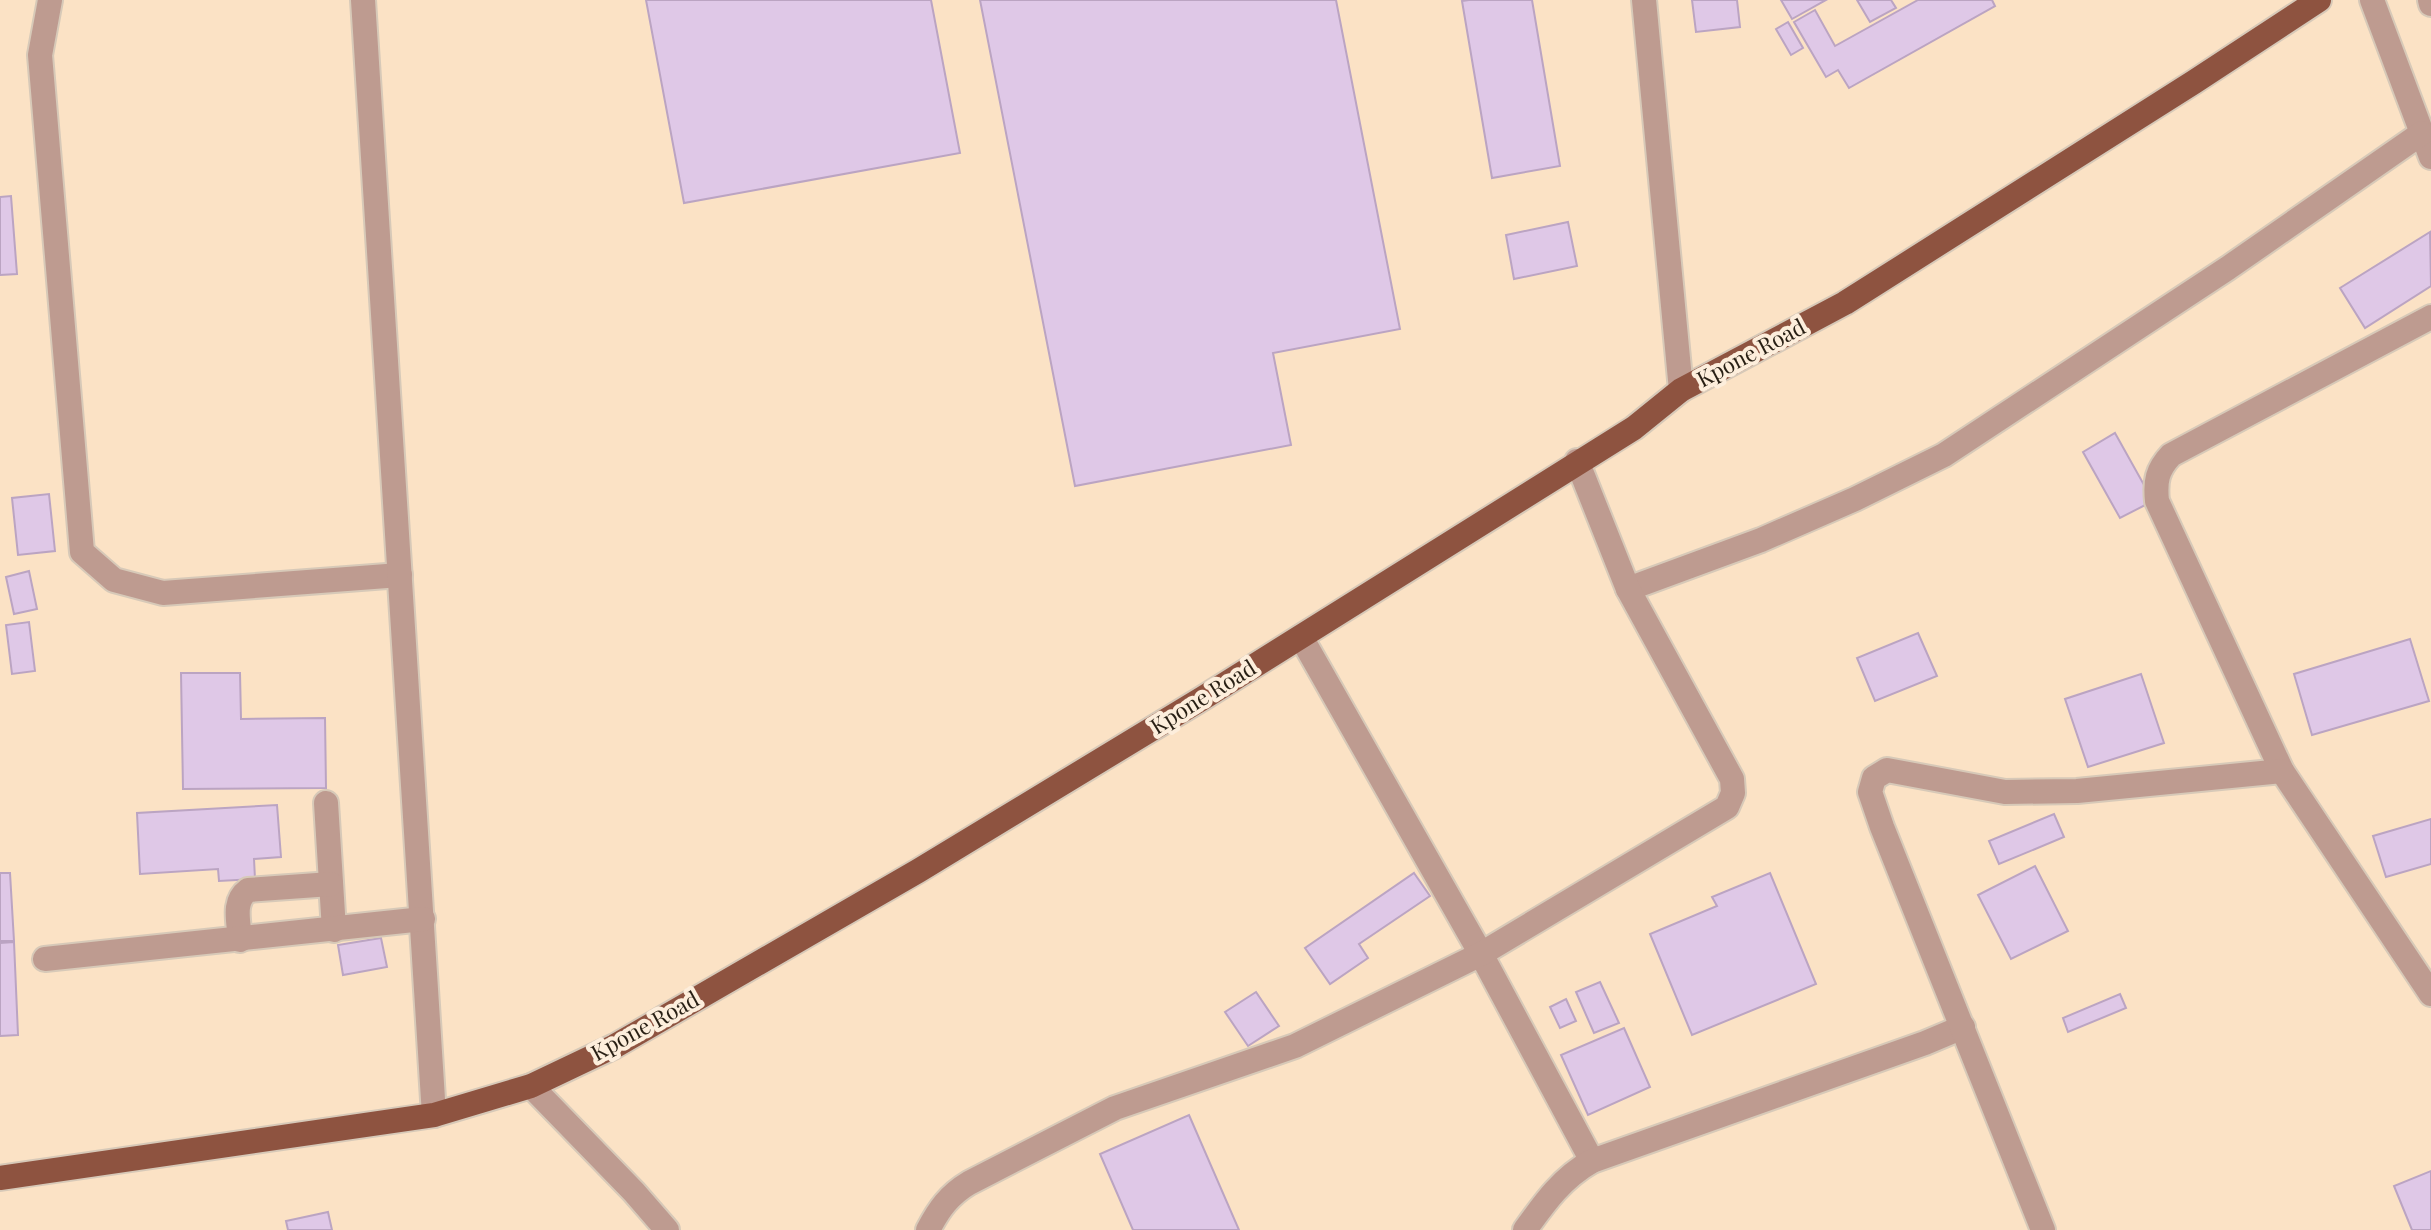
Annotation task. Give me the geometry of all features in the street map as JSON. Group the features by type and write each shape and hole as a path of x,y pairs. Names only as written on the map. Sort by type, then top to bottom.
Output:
{"main road":[{"name":"Kpone Road","path":"0,1178 434,1115 531,1086 615,1046 918,871 1301,637 1634,428 1681,390 1845,303 2319,0"}],"street":[{"path":"50,0 40,55 82,552 114,580 163,593 400,575"},
{"path":"363,0 434,1115"},
{"path":"1644,0 1681,390"},
{"path":"2372,0 2431,157"},
{"path":"1628,589 1761,540 1855,499 1944,455 2228,268 2422,133"},
{"path":"2431,317 2171,455 2157,475 2157,501 2282,771 2431,994"},
{"path":"928,1230 940,1207 953,1193 1115,1108 1295,1046 1481,954 1727,807 1734,786 1732,779 1628,589 1577,461"},
{"path":"1301,637 1481,954 1592,1161"},
{"path":"2043,1230 1882,827 1870,792 1874,778 1887,770 2005,792 2062,791 2282,771"},
{"path":"326,803 334,930"},
{"path":"240,940 237,905 241,895 248,890 331,884"},
{"path":"45,959 423,919"},
{"path":"1525,1230 1559,1185 1592,1161 1963,1027"},
{"path":"531,1086 667,1230"}],"shaded area":[{"path":"0,0 2431,0 2431,1230 0,1230"}],"building":[{"path":"646,0 931,0 960,153 684,203"},
{"path":"980,0 1336,0 1400,329 1273,353 1291,445 1075,486"},
{"path":"1532,0 1560,166 1492,178 1462,1"},
{"path":"1692,0 1737,0 1740,27 1696,32"},
{"path":"1781,0 1826,0 1792,19"},
{"path":"1857,0 1891,0 1896,8 1870,22"},
{"path":"1918,0 1992,0 1995,6 1849,88 1838,70 1826,77 1794,22 1815,10 1835,46"},
{"path":"1788,22 1803,48 1791,55 1776,29"},
{"path":"11,196 17,274 0,275 0,197"},
{"path":"1568,222 1577,266 1514,279 1506,235"},
{"path":"2430,232 2431,286 2365,328 2340,288"},
{"path":"2115,433 2153,501 2120,518 2083,452"},
{"path":"49,494 55,551 18,555 12,498"},
{"path":"29,571 37,609 14,614 6,577"},
{"path":"29,622 35,671 12,674 6,625"},
{"path":"1918,633 1937,676 1875,701 1857,658"},
{"path":"2410,639 2429,701 2312,735 2294,674"},
{"path":"181,673 240,673 241,719 325,718 326,788 183,789"},
{"path":"2141,674 2164,743 2088,767 2065,699"},
{"path":"277,805 281,857 254,859 255,879 219,881 218,869 140,874 137,813"},
{"path":"2054,814 2064,837 1999,864 1989,841"},
{"path":"2431,819 2431,864 2386,877 2373,836"},
{"path":"2035,866 2068,931 2011,959 1978,895"},
{"path":"0,873 10,873 14,941 0,941"},
{"path":"1414,873 1430,896 1359,944 1368,958 1330,984 1305,948"},
{"path":"1770,873 1816,984 1692,1035 1650,934 1717,906 1712,897"},
{"path":"381,938 387,967 343,975 338,945"},
{"path":"14,942 18,1035 0,1036 0,943"},
{"path":"1600,982 1619,1023 1594,1033 1576,992"},
{"path":"1256,992 1279,1026 1248,1046 1225,1012"},
{"path":"2120,994 2126,1008 2068,1032 2063,1018"},
{"path":"1566,999 1576,1021 1560,1028 1550,1007"},
{"path":"1624,1028 1650,1087 1588,1115 1561,1055"},
{"path":"1189,1115 1239,1230 1133,1230 1100,1154"},
{"path":"2431,1171 2431,1230 2412,1230 2394,1186"},
{"path":"328,1212 332,1230 288,1230 286,1221"}]}
